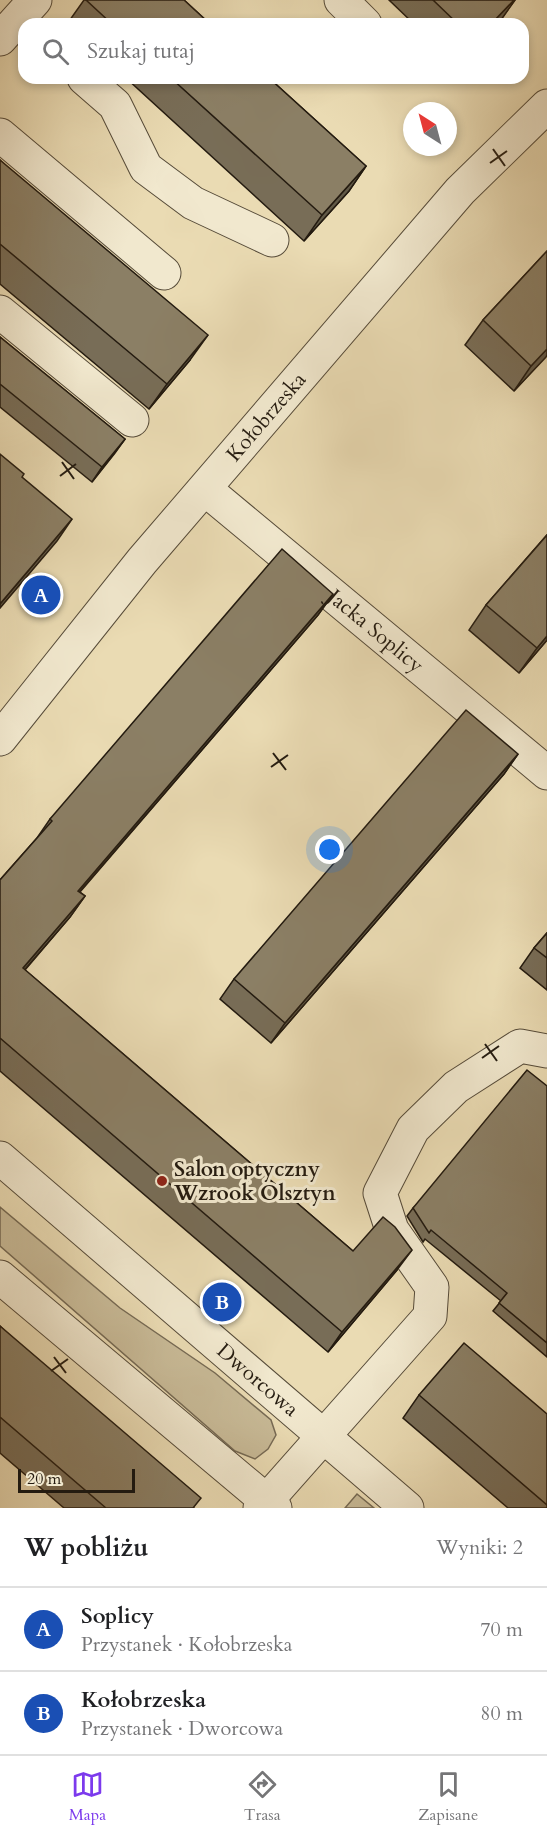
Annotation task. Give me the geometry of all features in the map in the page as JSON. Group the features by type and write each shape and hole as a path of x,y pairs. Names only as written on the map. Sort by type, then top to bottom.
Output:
{"street":[{"path":"341,0 359,18"},
{"path":"91,84 115,105 146,168 193,203 272,240"},
{"name":"Kołobrzeska","path":"0,739 142,561 460,191 547,106"},
{"path":"0,135 164,273"},
{"path":"0,312 132,420"},
{"name":"Jacka Soplicy","path":"205,489 547,773"},
{"path":"0,1277 267,1506 430,1316 432,1287 392,1230 380,1193 413,1129 456,1087 520,1046 547,1051"},
{"name":"Dworcowa","path":"0,1158 407,1508"}],"shaded area":[{"path":"0,1207 120,1308 215,1373 271,1420 276,1435 268,1449 255,1459 235,1451 0,1246"},
{"path":"357,1494 374,1508 345,1508"}],"building":[{"path":"86,0 184,0 204,18 106,18"},
{"path":"433,0 514,0 497,18 452,18"},
{"path":"178,84 276,84 366,166 322,215"},
{"path":"0,160 208,335 167,384 0,244"},
{"path":"547,251 547,349 531,366 483,320"},
{"path":"0,337 125,439 102,467 0,384"},
{"path":"0,454 24,474 22,477 72,519 0,604"},
{"path":"547,535 547,636 537,648 486,605"},
{"path":"282,549 333,594 78,891 85,896 23,968 353,1251 383,1217 395,1227 412,1250 342,1332 0,1038 0,880"},
{"path":"466,710 518,754 285,1023 234,979"},
{"path":"547,933 547,958 534,948"},
{"path":"527,1070 547,1086 547,1343 499,1303 507,1293 431,1230 429,1233 413,1208"},
{"path":"0,1326 201,1498 193,1508 106,1508 0,1417"},
{"path":"464,1343 547,1414 547,1505 419,1395"}],"place":[{"name":"Soplicy","path":"41,595"},
{"name":"Salon optyczny Wzrook Olsztyn","path":"162,1181"},
{"name":"Kołobrzeska","path":"222,1302"}]}
